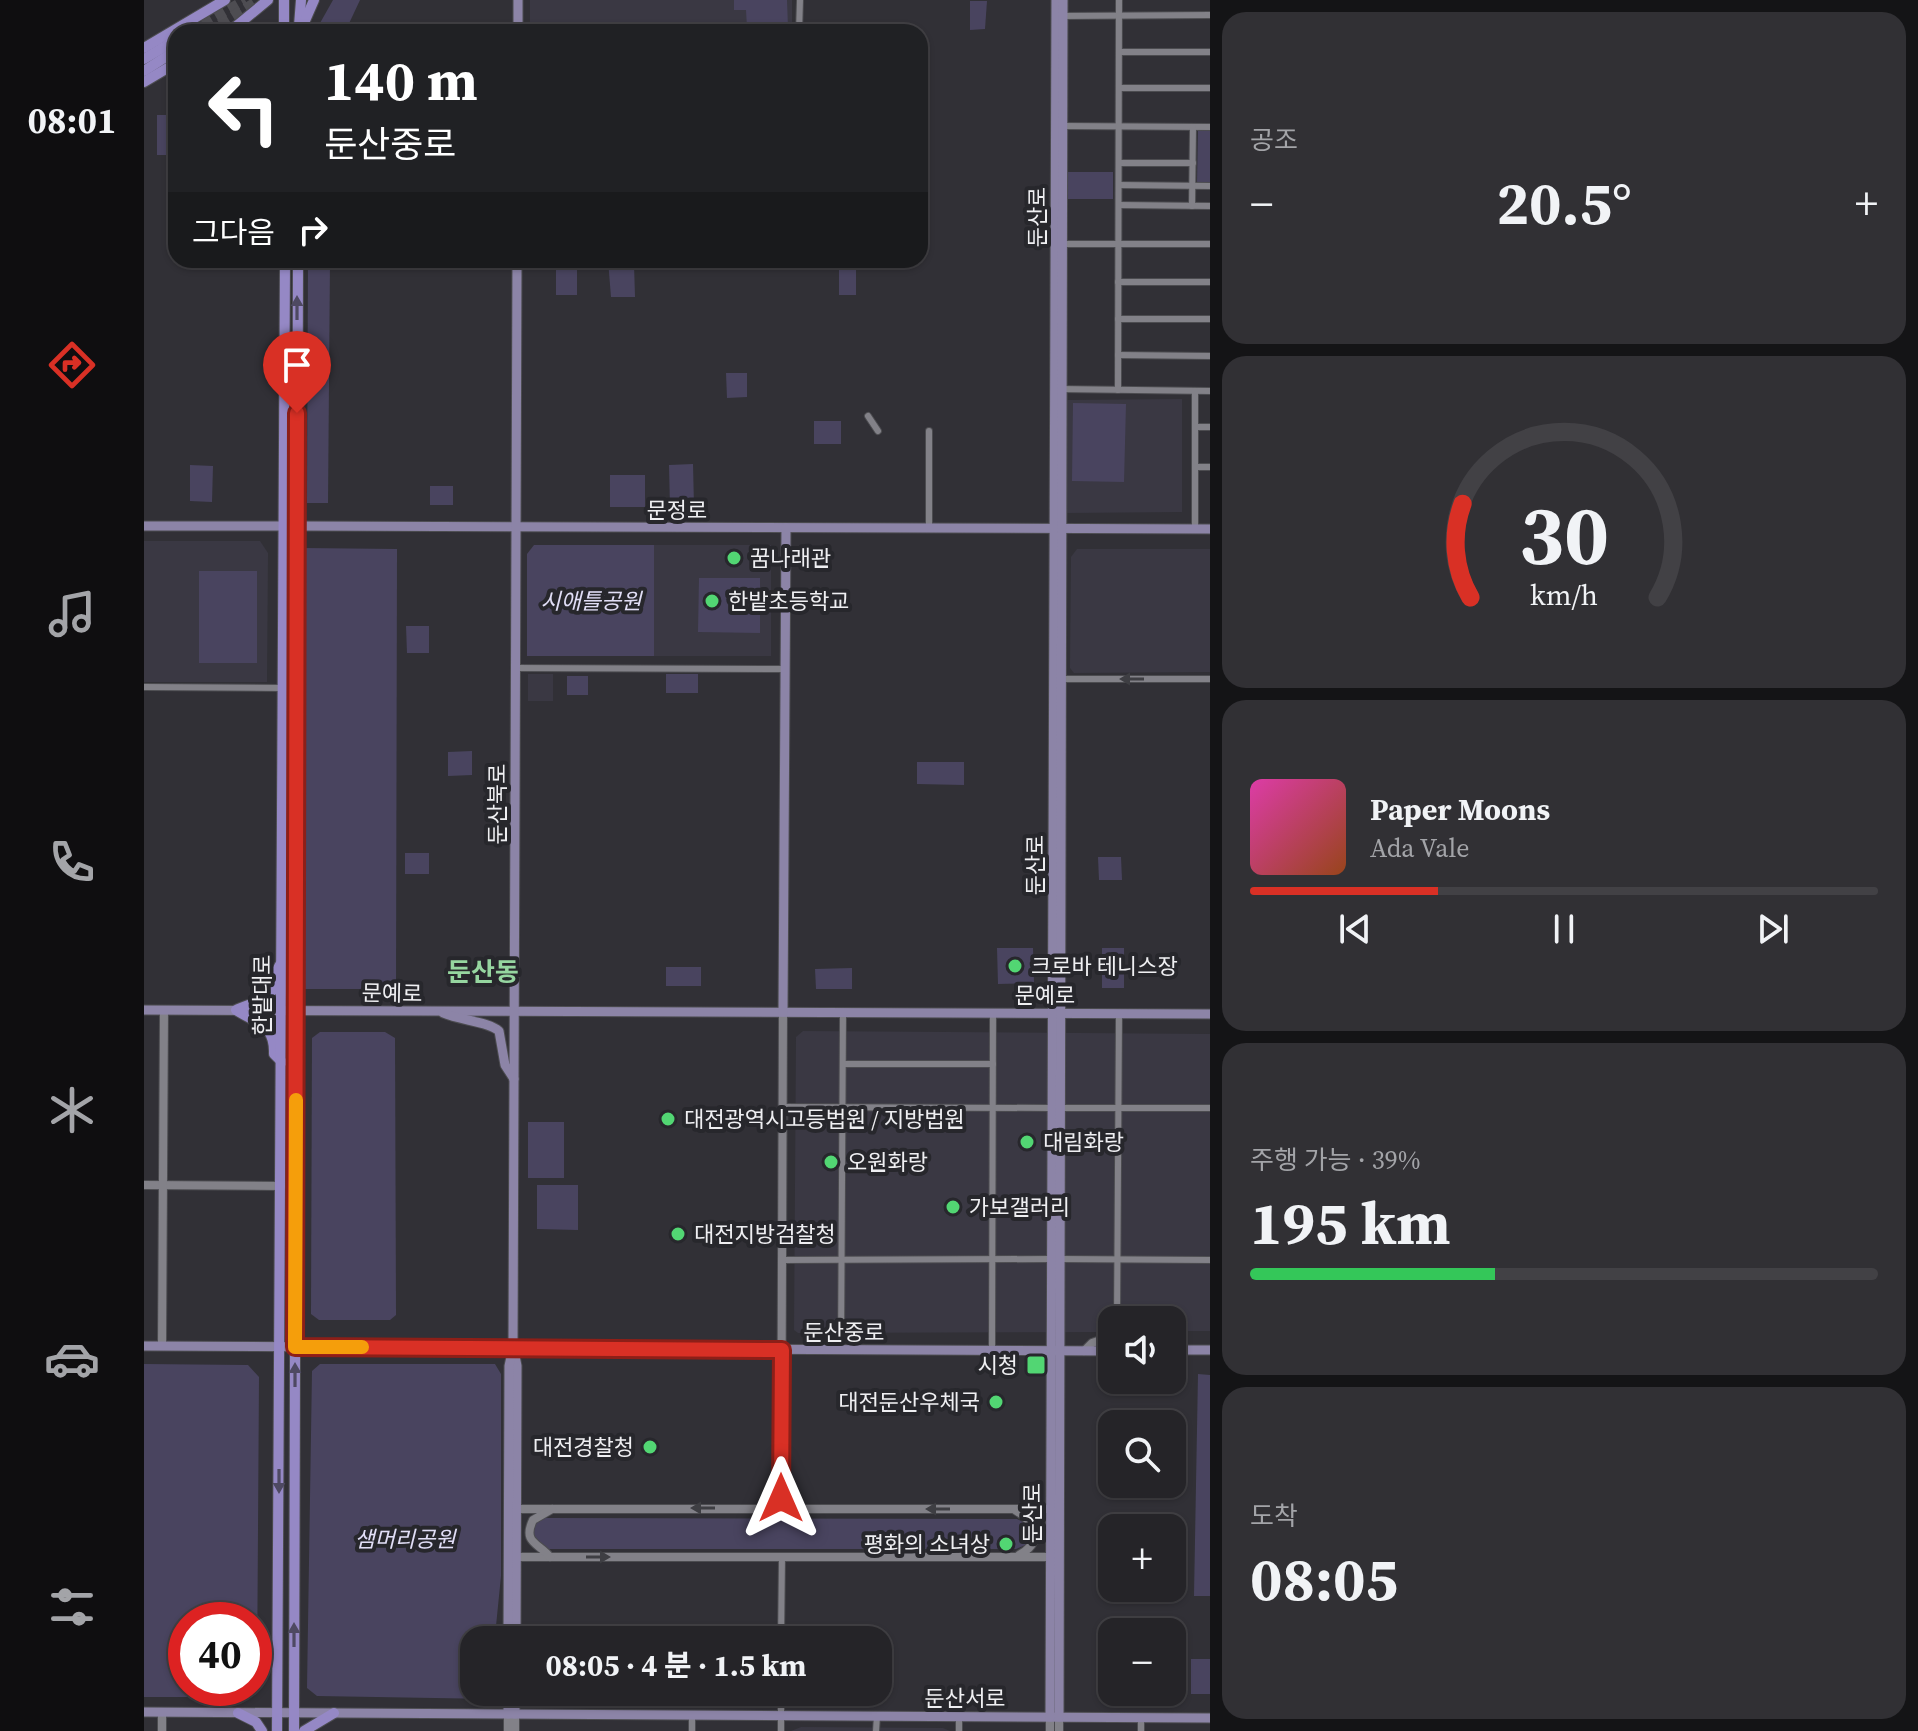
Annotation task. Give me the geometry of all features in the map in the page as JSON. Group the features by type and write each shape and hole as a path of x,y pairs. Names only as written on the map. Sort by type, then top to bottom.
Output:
{"main road":[{"path":"184,24 225,0"},
{"path":"239,24 268,0"},
{"path":"284,0 284,24"},
{"path":"300,24 301,0"},
{"path":"304,24 314,0"},
{"path":"518,0 518,24"},
{"name":"둔산로","path":"1056,0 1060,16 1063,126 1058,389"},
{"name":"둔산로","path":"1054,1717 1058,389 1060,16 1063,0"},
{"path":"144,48 168,34"},
{"path":"144,59 168,53"},
{"path":"144,71 168,55"},
{"path":"144,82 168,57"},
{"name":"한밭대로","path":"277,1731 285,268"},
{"name":"한밭대로","path":"294,1731 298,268"},
{"name":"둔산북로","path":"515,1626 509,1366 513,1348 517,268"},
{"name":"문정로","path":"144,526 284,526"},
{"name":"문정로","path":"297,526 1210,529"},
{"path":"783,1012 786,528"},
{"path":"236,1010 269,995 273,989 275,970 283,961"},
{"name":"문예로","path":"144,1010 1210,1014"},
{"path":"236,1010 269,1028 275,1040 274,1054 282,1062"},
{"path":"440,1012 465,1023 487,1024 499,1031 505,1065 514,1079"},
{"name":"둔산중로","path":"144,1346 1098,1351"},
{"path":"1186,1350 1210,1350"},
{"name":"둔산로","path":"1054,1557 1050,1509 1055,1351"},
{"name":"둔산북로","path":"509,1626 513,1557"},
{"path":"510,1706 511,1714"},
{"path":"511,1714 512,1706"},
{"name":"둔산서로","path":"144,1712 1210,1718"},
{"path":"238,1713 256,1722 262,1731"},
{"path":"304,1731 334,1713"}],"street":[{"path":"799,24 800,0"},
{"path":"1118,390 1119,0"},
{"path":"1060,16 1210,15"},
{"path":"1119,52 1210,52"},
{"path":"1119,88 1210,88"},
{"path":"1063,126 1210,127"},
{"path":"1192,206 1193,127"},
{"path":"1119,163 1193,163"},
{"path":"1119,185 1210,186"},
{"path":"1119,205 1210,206"},
{"path":"1063,244 1210,244"},
{"path":"1118,282 1210,282"},
{"path":"1118,319 1210,319"},
{"path":"1118,355 1210,356"},
{"path":"1058,389 1210,391"},
{"path":"1195,391 1195,529"},
{"path":"868,416 878,431"},
{"path":"1195,427 1210,427"},
{"path":"929,431 929,528"},
{"path":"1195,467 1210,467"},
{"name":"문정로","path":"284,526 297,526"},
{"path":"515,668 785,669"},
{"path":"1057,679 1210,679"},
{"path":"144,687 283,688"},
{"path":"162,1346 164,1010"},
{"path":"781,1508 783,1012"},
{"path":"841,1350 843,1013"},
{"path":"992,1351 993,1013"},
{"path":"1117,1306 1119,1014"},
{"path":"843,1064 993,1064"},
{"path":"783,1107 1210,1108"},
{"path":"144,1185 281,1186"},
{"path":"782,1260 1210,1260"},
{"path":"1084,1351 1098,1341"},
{"path":"513,1509 1050,1509"},
{"path":"550,1557 533,1546 529,1532 533,1520 552,1509"},
{"path":"1014,1509 1030,1520 1035,1534 1032,1546 1015,1557"},
{"path":"513,1557 1054,1557"},
{"path":"781,1626 782,1557"},
{"path":"781,1706 781,1731"},
{"path":"162,1712 162,1731"},
{"path":"508,1731 511,1714"},
{"path":"511,1714 515,1731"},
{"path":"692,1715 692,1731"},
{"path":"876,1731 877,1716"},
{"path":"959,1716 959,1731"},
{"name":"둔산로","path":"1050,1731 1054,1717"},
{"name":"둔산로","path":"1054,1717 1059,1731"},
{"path":"1141,1717 1141,1731"}],"shaded area":[{"path":"530,0 792,0 792,24 530,24"},
{"path":"1182,399 1182,512 1066,513 1066,400"},
{"path":"144,541 260,541 268,553 267,682 144,682"},
{"name":"한밭초등학교","path":"654,545 771,545 771,656 654,656"},
{"path":"1077,549 1210,549 1210,672 1074,673 1070,668 1071,557"},
{"path":"528,674 553,674 553,701 528,701"},
{"path":"803,1031 1210,1034 1210,1331 1186,1331 1186,1306 1098,1306 1098,1332 798,1333 794,1330 796,1037"},
{"path":"801,1727 943,1728 950,1731 791,1731"}],"green space":[{"path":"333,0 360,0 349,24 320,24"},
{"path":"734,0 787,0 788,24 747,24 746,10 734,10"},
{"path":"970,1 987,1 985,29 970,30"},
{"path":"157,115 168,115 168,155 157,155"},
{"path":"1198,130 1210,131 1210,184 1197,184"},
{"path":"1061,172 1113,172 1113,199 1062,199"},
{"path":"308,268 330,268 328,503 307,503"},
{"path":"556,268 577,268 577,295 556,295"},
{"path":"609,268 634,268 635,297 611,297"},
{"path":"839,268 856,268 856,295 839,295"},
{"path":"726,373 747,373 747,397 727,398"},
{"path":"1073,403 1126,404 1124,482 1072,481"},
{"path":"814,421 841,421 841,444 814,444"},
{"path":"693,464 694,506 670,507 669,465"},
{"path":"190,465 213,466 212,502 190,501"},
{"path":"610,475 645,475 645,507 610,507"},
{"path":"430,486 453,486 453,505 430,505"},
{"name":"시애틀공원","path":"534,545 654,545 654,656 527,656 527,554"},
{"path":"303,548 397,549 396,989 302,989"},
{"path":"199,571 257,571 257,663 199,663"},
{"path":"699,578 760,578 760,633 698,632"},
{"path":"406,626 429,626 429,653 407,653"},
{"path":"666,674 698,674 698,693 666,693"},
{"path":"567,676 588,676 588,695 567,695"},
{"path":"472,751 472,775 448,776 448,752"},
{"path":"917,762 964,762 964,785 917,784"},
{"path":"405,853 429,853 429,874 405,874"},
{"path":"1098,857 1121,857 1122,880 1099,880"},
{"name":"크로바 테니스장","path":"997,948 1033,948 1034,983 998,984"},
{"path":"1102,948 1124,948 1124,988 1102,988"},
{"path":"666,967 701,967 701,986 666,986"},
{"path":"852,968 852,989 816,989 815,969"},
{"path":"320,1032 385,1032 395,1038 396,1315 390,1320 319,1320 311,1314 312,1038"},
{"path":"528,1122 564,1122 564,1178 528,1178"},
{"path":"537,1185 578,1185 578,1230 537,1229"},
{"path":"144,1364 248,1365 259,1377 258,1602 168,1602 168,1697 144,1697"},
{"name":"샘머리공원","path":"320,1364 495,1364 501,1374 501,1576 496,1626 460,1626 460,1698 317,1696 307,1688 312,1371"},
{"path":"1198,1374 1210,1375 1210,1596 1194,1596"},
{"path":"545,1518 1017,1519 1027,1524 1032,1536 1028,1544 1016,1549 546,1549 538,1546 532,1532 534,1524"},
{"path":"1191,1659 1210,1659 1210,1694 1191,1694"}],"tunnel":[{"path":"204,24 245,0"},
{"path":"220,24 259,0"}],"slow traffic":[{"path":"296,1100 295,1347 362,1347"}],"place":[{"name":"꿈나래관","path":"734,558"},
{"name":"한밭초등학교","path":"712,601"},
{"name":"크로바 테니스장","path":"1015,966"},
{"name":"대전광역시고등법원 / 지방법원","path":"668,1119"},
{"name":"대림화랑","path":"1027,1142"},
{"name":"오원화랑","path":"831,1162"},
{"name":"가보갤러리","path":"953,1207"},
{"name":"대전지방검찰청","path":"678,1234"},
{"name":"시청","path":"1036,1365"},
{"name":"대전둔산우체국","path":"996,1402"},
{"name":"대전경찰청","path":"650,1447"},
{"name":"평화의 소녀상","path":"1006,1544"}],"district":[{"name":"둔산동","path":"483,972"}],"route":[{"path":"297,413 295,1347 782,1350 781,1498"}]}
